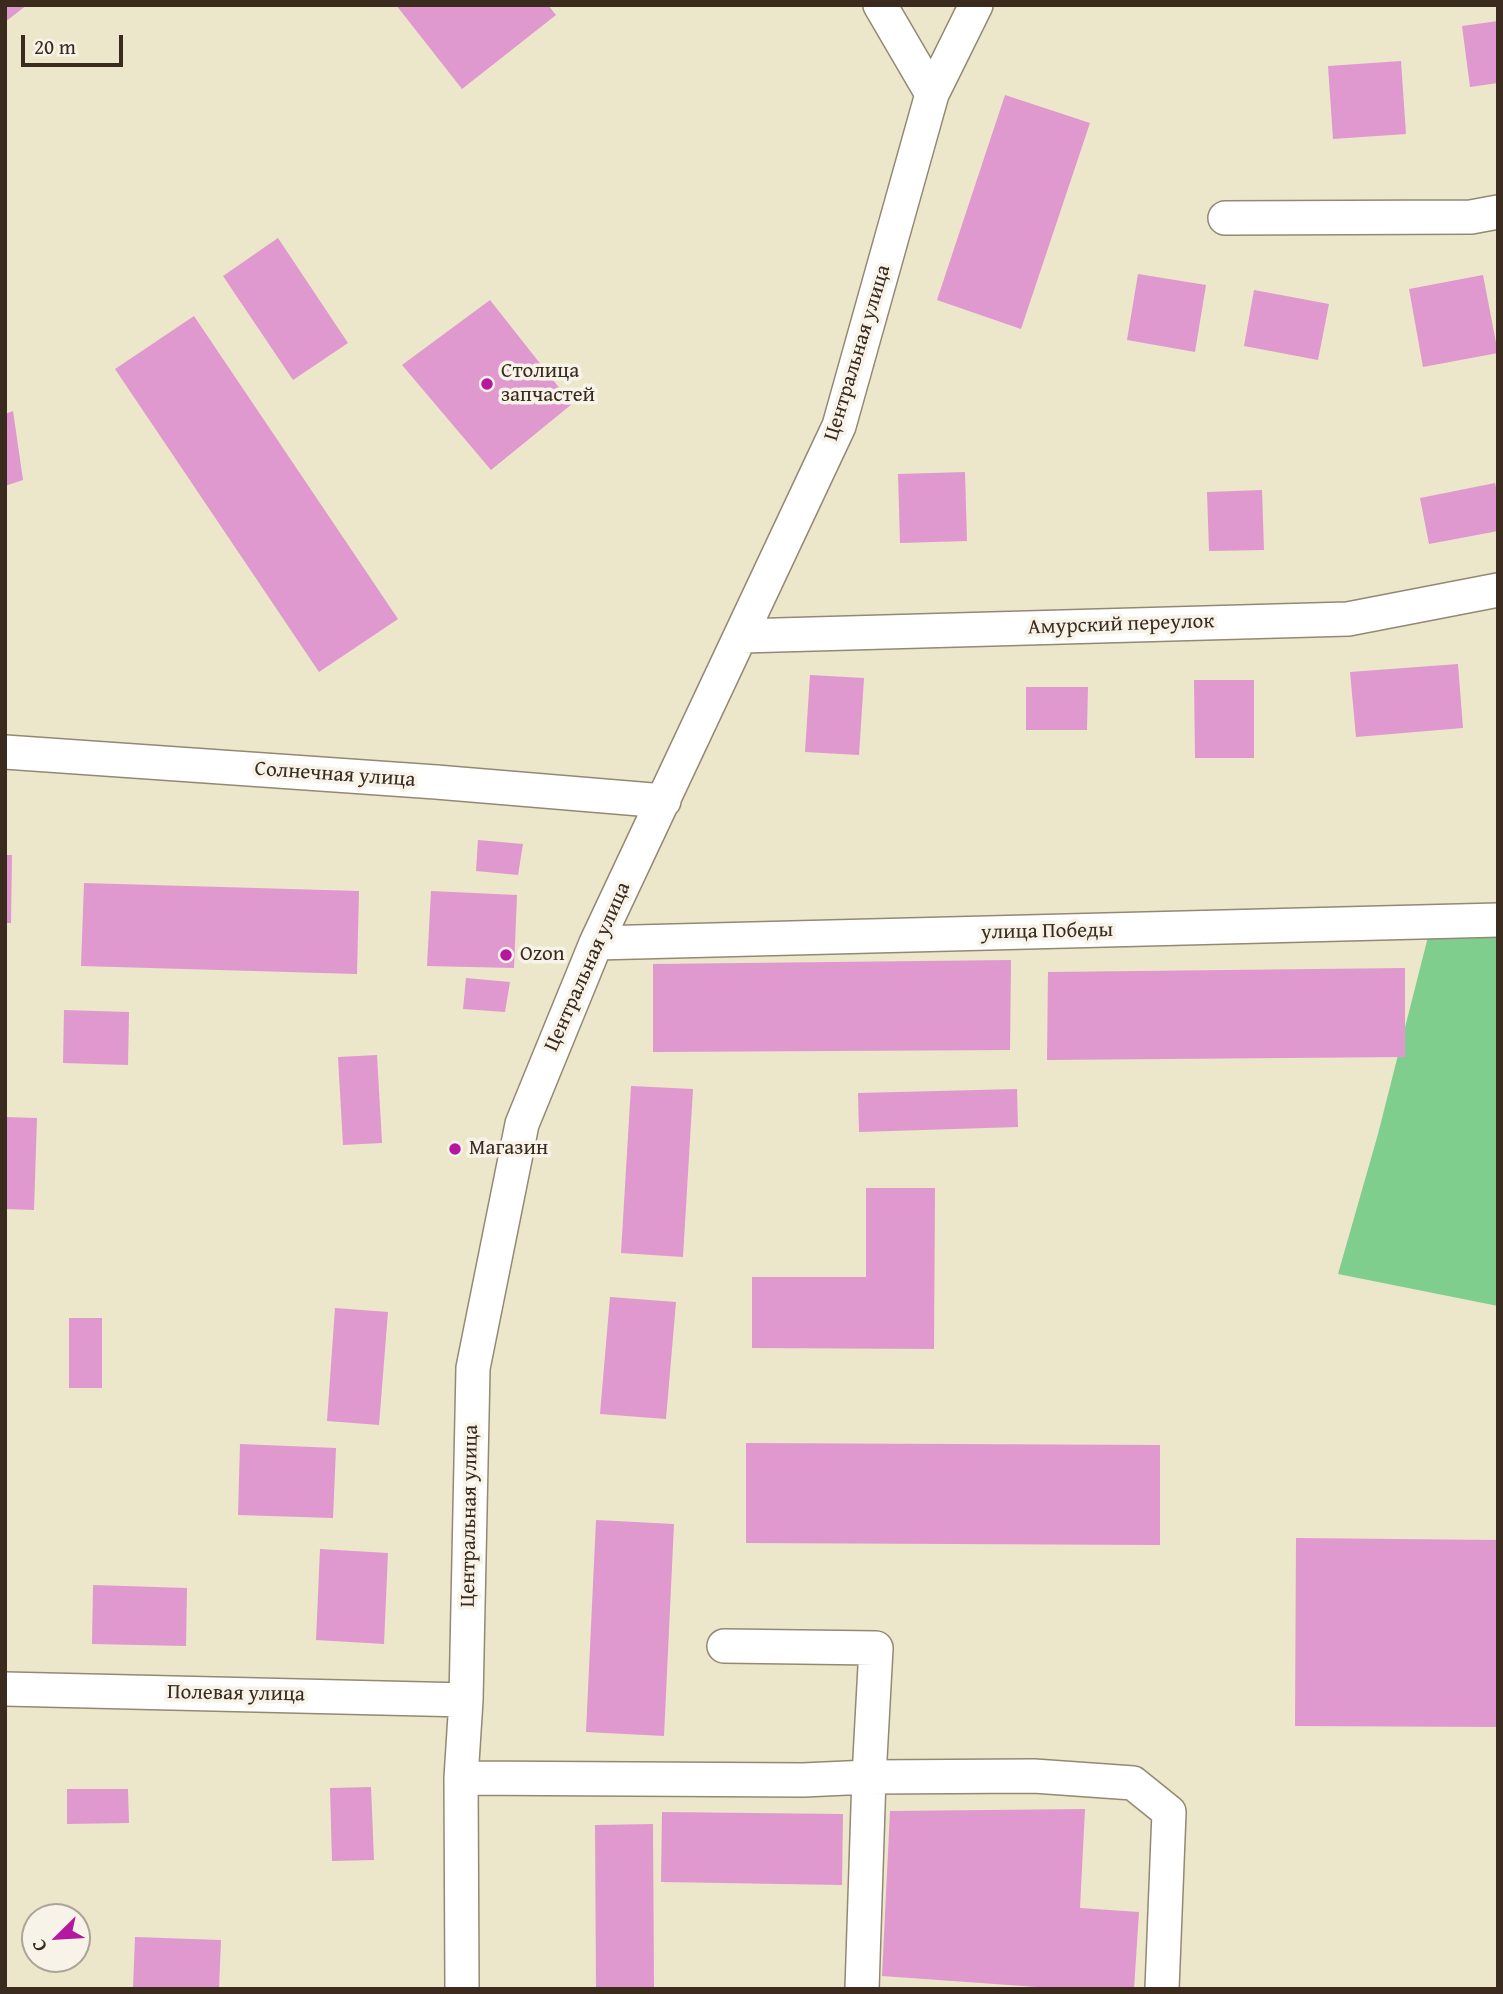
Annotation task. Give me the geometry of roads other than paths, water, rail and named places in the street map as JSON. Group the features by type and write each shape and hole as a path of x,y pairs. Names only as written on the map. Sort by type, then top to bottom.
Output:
{"street":[{"path":"880,5 932,94"},
{"name":"Центральная улица","path":"461,1989 461,1778 466,1700 473,1368 522,1124 596,943 839,426 932,94 975,5"},
{"path":"1225,218 1471,217 1498,212"},
{"name":"Амурский переулок","path":"742,636 1348,619 1498,590"},
{"name":"Солнечная улица","path":"5,752 664,801"},
{"name":"улица Победы","path":"596,943 1498,920"},
{"path":"724,1646 876,1648 862,1989"},
{"name":"Полевая улица","path":"5,1689 466,1700"},
{"path":"461,1778 803,1780 1034,1776 1133,1783 1168,1812 1162,1989"}],"place":[{"name":"Столица запчастей","path":"487,384"},
{"name":"Ozon","path":"506,955"},
{"name":"Магазин","path":"455,1149"}]}
